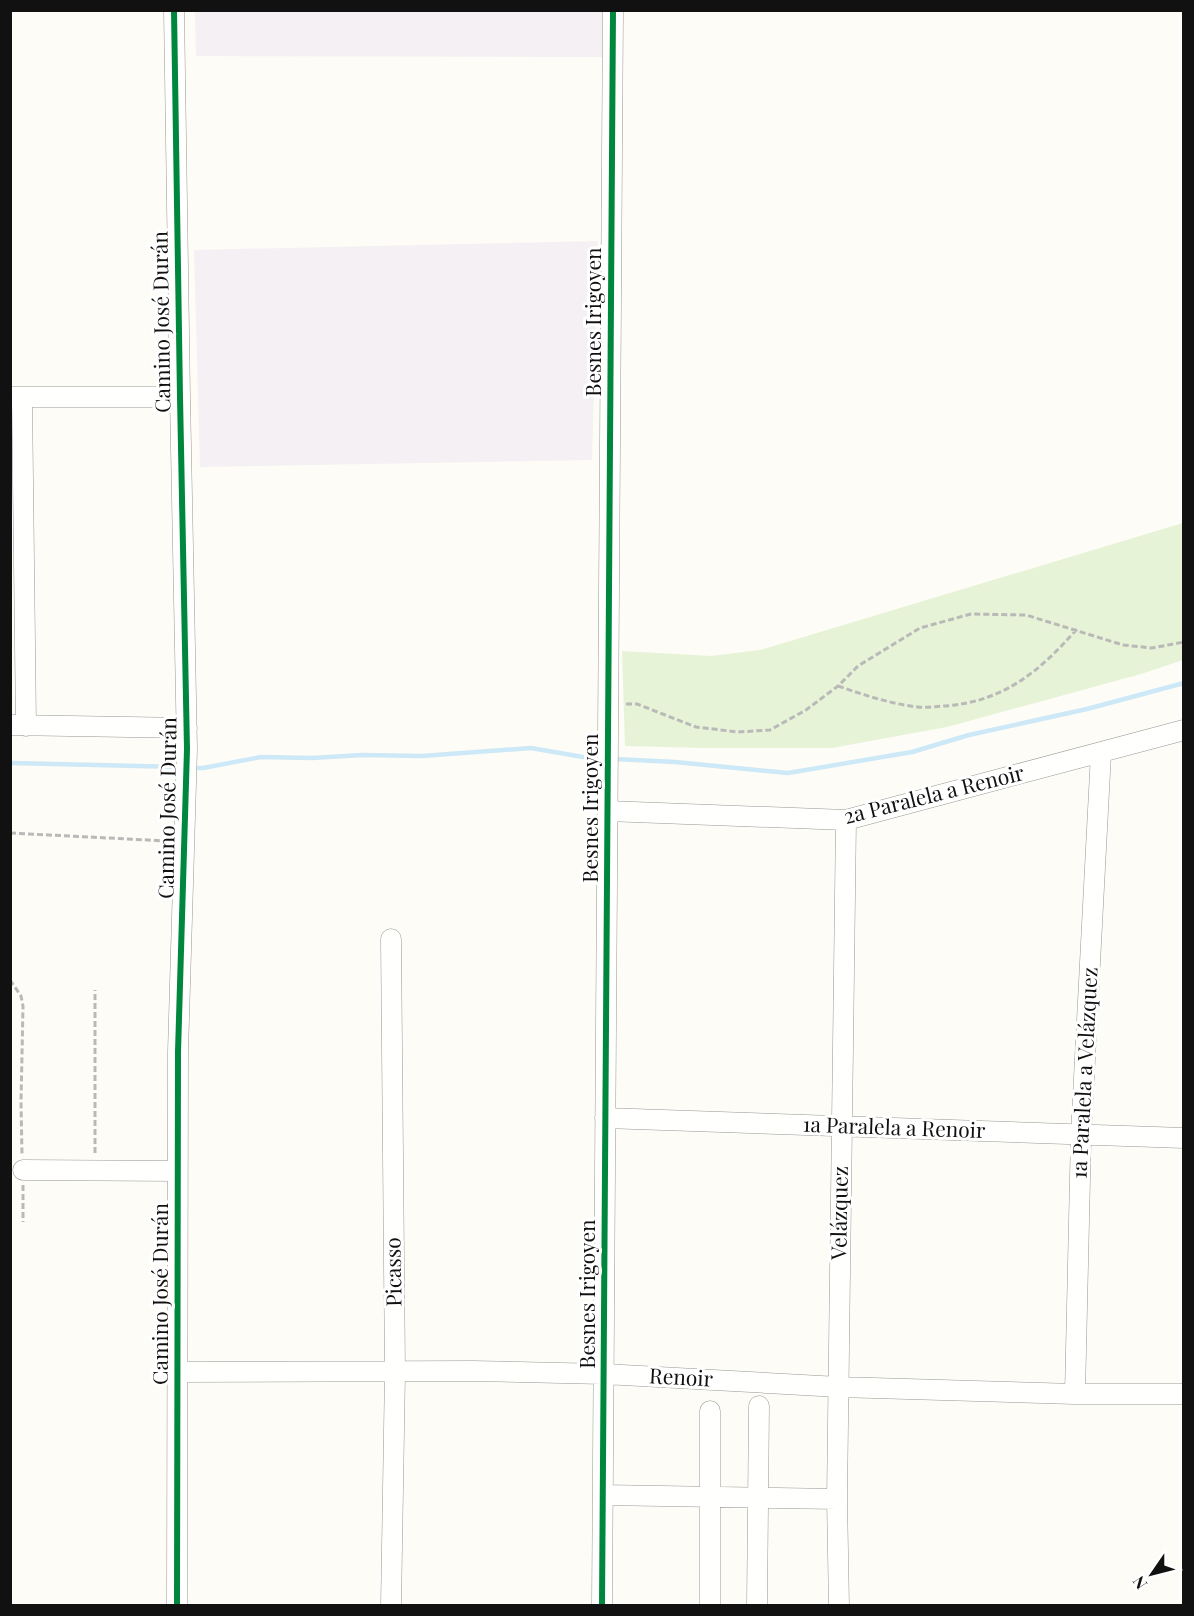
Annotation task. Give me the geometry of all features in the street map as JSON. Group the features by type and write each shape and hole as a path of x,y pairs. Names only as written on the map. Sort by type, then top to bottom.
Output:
{"street":[{"name":"Camino José Durán","path":"174,10 187,728 178,1052 177,1605"},
{"name":"Besnes Irigoyen","path":"602,1605 613,10"},
{"path":"180,397 16,398 18,725 187,728"},
{"name":"2a Paralela a Renoir","path":"607,812 846,820 1184,730"},
{"name":"1a Paralela a Velázquez","path":"1075,1394 1081,1135 1101,753"},
{"name":"Velázquez","path":"839,1605 837,1499 846,820"},
{"name":"Picasso","path":"391,939 395,1372 391,1605"},
{"name":"1a Paralela a Renoir","path":"605,1118 1184,1138"},
{"path":"23,1170 177,1171"},
{"name":"Renoir","path":"179,1372 473,1371 603,1374 839,1387 1075,1394 1184,1394"},
{"path":"757,1605 759,1406"},
{"path":"710,1411 708,1497 710,1605"},
{"path":"603,1495 837,1499"}],"path":[{"path":"608,706 637,704 696,727 738,732 770,730 806,711 838,686 858,666 920,628 971,614 1026,615 1124,645 1152,648 1184,642"},
{"path":"838,686 875,698 920,708 962,704 996,696 1025,679 1059,650 1077,630"},
{"path":"10,833 184,841"},
{"path":"10,980 21,996 23,1006 21,1102 23,1222"},
{"path":"95,990 95,1170"}],"shaded area":[{"path":"195,11 603,11 602,57 196,56"},
{"path":"598,241 592,460 200,467 194,250"}],"green space":[{"path":"1183,523 1183,660 1141,674 947,727 832,748 625,746 622,651 711,656 760,650"}],"waterway":[{"path":"615,759 675,762 788,773 912,752 969,735 1087,709 1184,683"},
{"path":"192,768 261,757 422,756 531,748 583,757"},
{"path":"10,763 181,767"}],"cycle path":[{"path":"174,10 187,749 178,1052 177,1606"},
{"path":"602,1606 613,10"}]}
